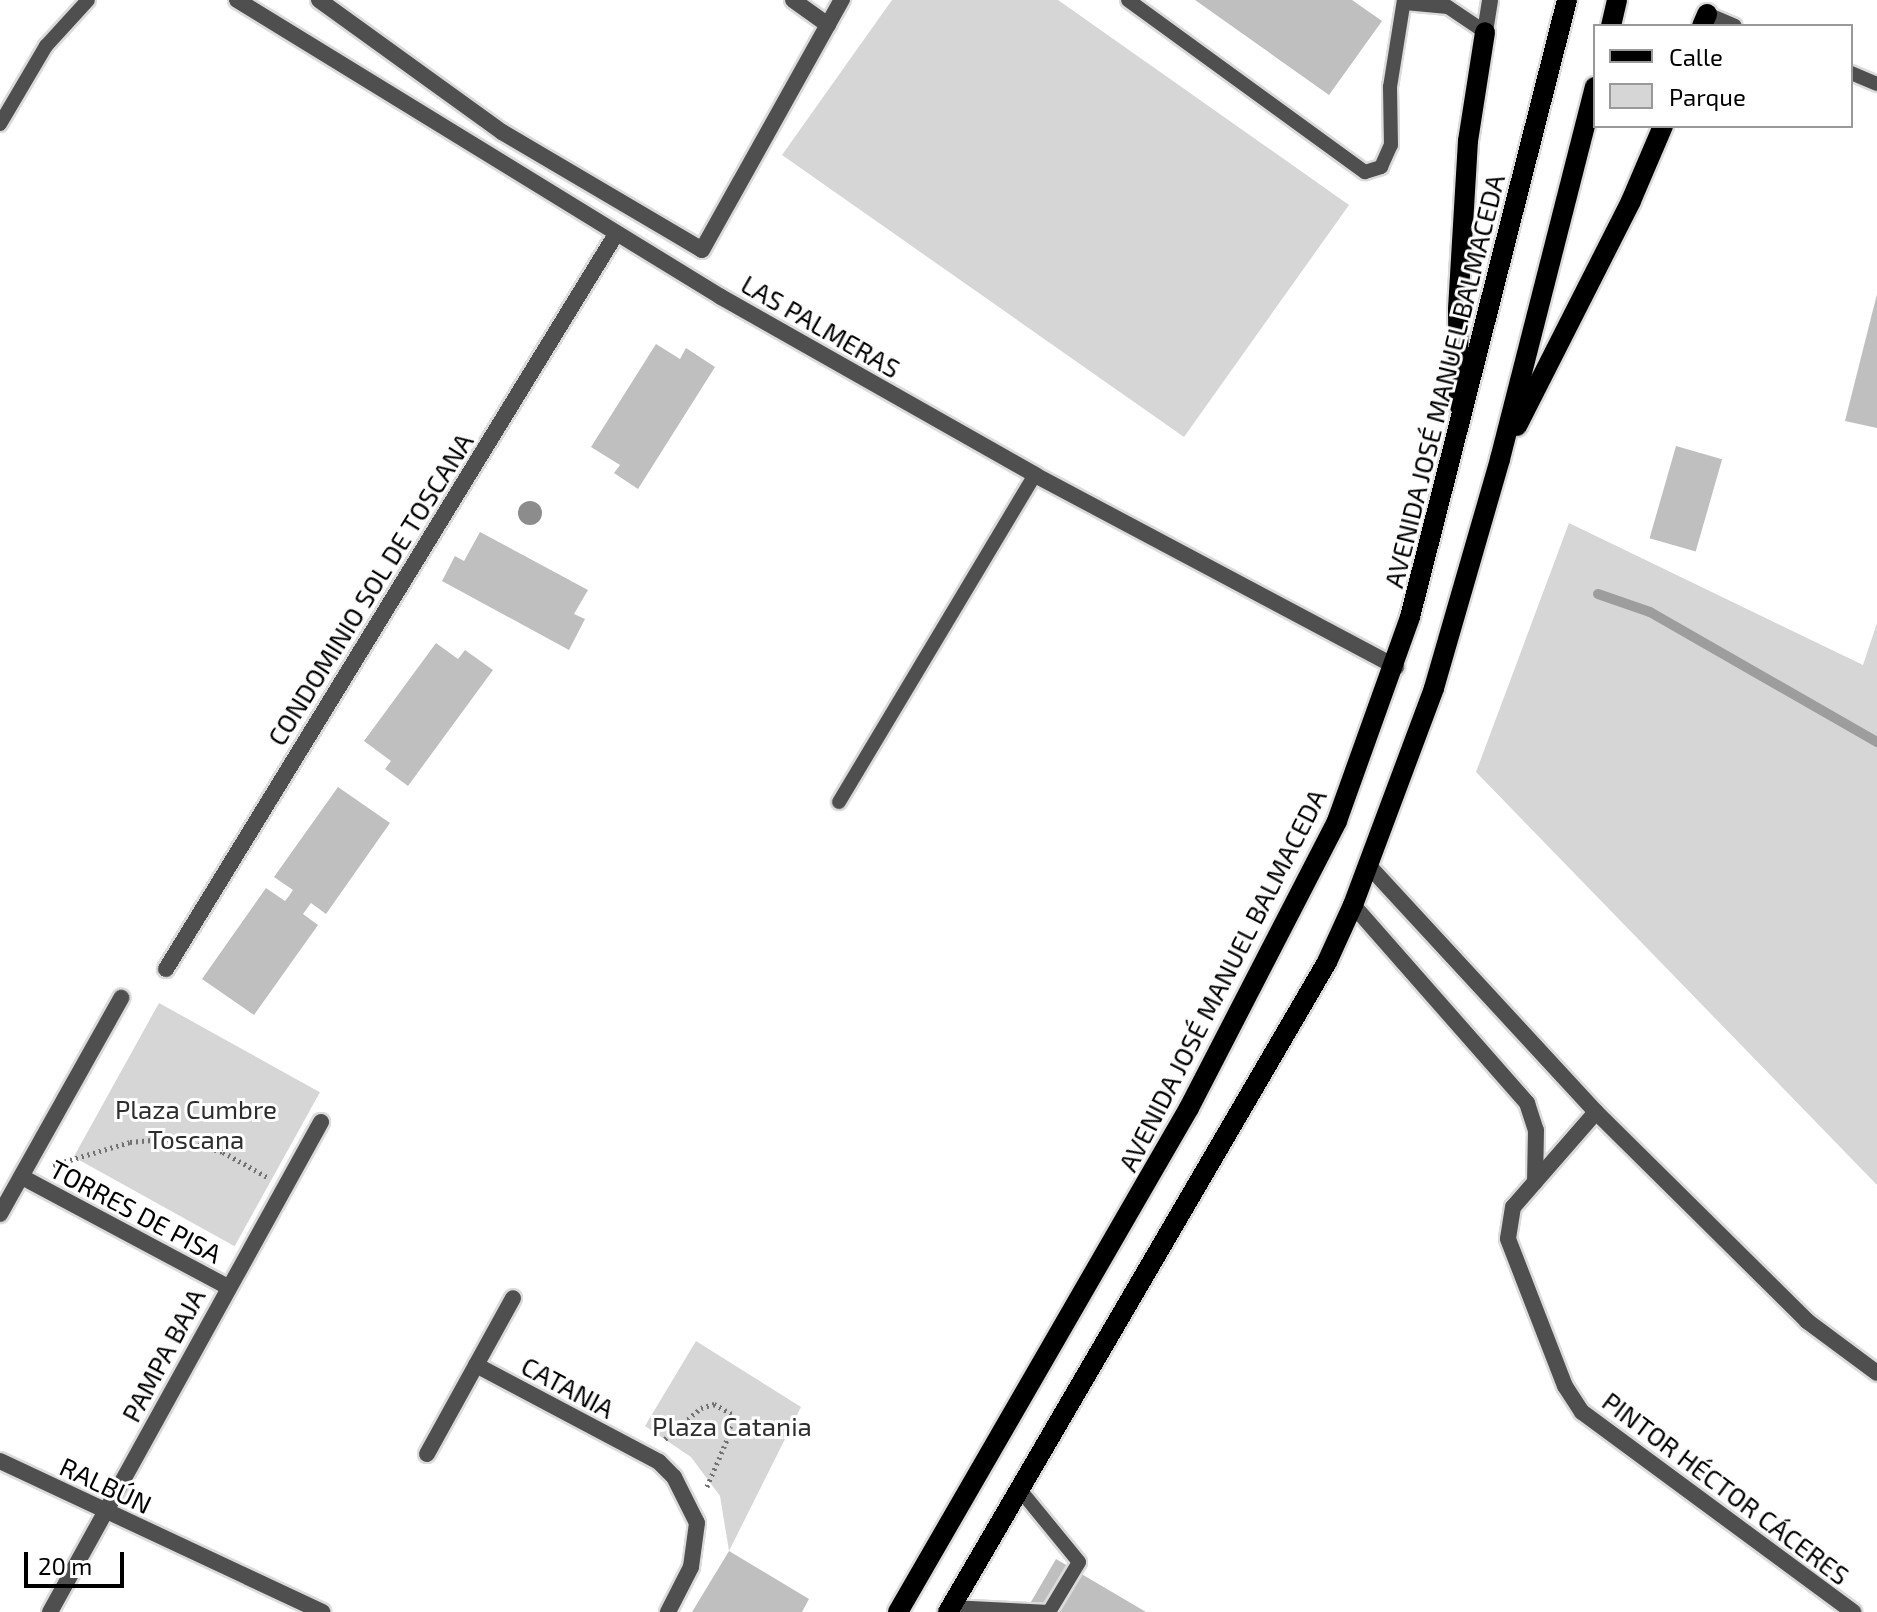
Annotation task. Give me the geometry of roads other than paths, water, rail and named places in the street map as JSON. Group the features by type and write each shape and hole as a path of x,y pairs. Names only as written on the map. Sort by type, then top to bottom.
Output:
{"main road":[{"name":"AVENIDA JOSÉ MANUEL BALMACEDA","path":"898,1612 1196,1094 1337,821 1396,667 1459,437 1567,0"},
{"path":"1611,24 1617,0"},
{"path":"1459,437 1458,309 1467,156 1485,32"},
{"path":"950,1609 1327,962 1353,905 1434,688 1500,459 1593,95"},
{"path":"1500,459 1631,201 1662,128"}],"street":[{"name":"LAS PALMERAS","path":"237,0 616,234 1035,475 1396,667"},
{"path":"319,0 502,132 702,250 842,0"},
{"path":"793,0 828,25"},
{"path":"1485,32 1490,0"},
{"name":"CONDOMINIO SOL DE TOSCANA","path":"166,969 616,234"},
{"path":"1368,865 1596,1112 1807,1321 1877,1373"},
{"path":"1353,905 1527,1103 1536,1130 1535,1182"},
{"path":"0,1214 121,998"},
{"name":"PINTOR HÉCTOR CÁCERES","path":"1596,1112 1513,1207 1508,1239 1565,1386 1582,1412 1853,1612"},
{"name":"PAMPA BAJA","path":"50,1612 321,1122"},
{"name":"TORRES DE PISA","path":"26,1171 228,1287"},
{"path":"427,1454 513,1298"},
{"name":"CATANIA","path":"476,1365 646,1456 674,1477 694,1516 691,1567 668,1612"},
{"name":"RALBÚN","path":"0,1461 322,1612"}],"lane":[{"path":"0,124 46,46 88,0"},
{"path":"1128,0 1365,172 1381,167 1391,145 1390,87 1405,1 1450,3 1485,32"},
{"path":"1707,13 1731,24"},
{"path":"1853,74 1877,84"},
{"path":"839,802 1035,475"},
{"path":"950,1609 1049,1612 1079,1562 1020,1490"}],"waterway":[{"path":"1598,594 1650,612 1877,742"}],"park label":[{"name":"Plaza Cumbre Toscana","path":"196,1124"},
{"name":"Plaza Catania","path":"732,1426"}]}
